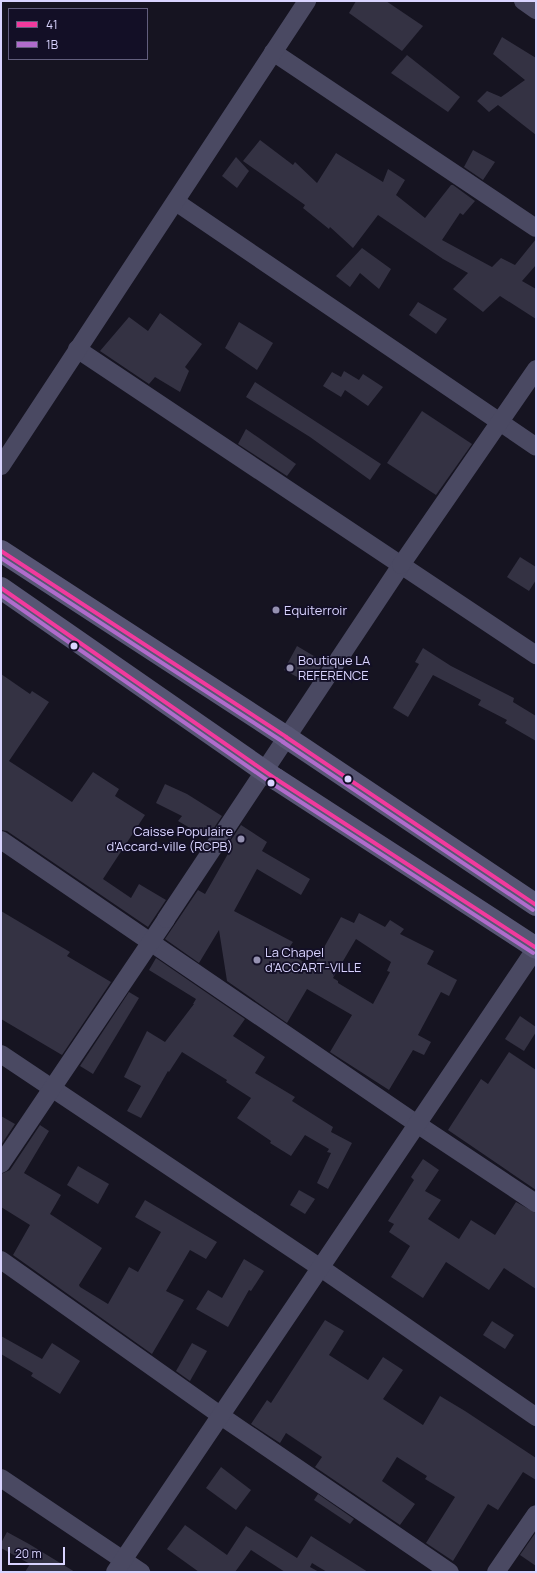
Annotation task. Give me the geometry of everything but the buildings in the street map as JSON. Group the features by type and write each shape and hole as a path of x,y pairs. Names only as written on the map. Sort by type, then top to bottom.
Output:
{"main road":[{"path":"1,551 286,737 536,905"},
{"path":"1,588 264,770 536,948"}],"street":[{"path":"1,466 77,349 176,202 306,1"},
{"path":"523,1 536,10"},
{"path":"273,52 536,228"},
{"path":"176,202 536,447"},
{"path":"77,349 536,655"},
{"path":"1,1164 401,564 536,369"},
{"path":"1,840 417,1124 536,1203"},
{"path":"120,1566 536,948"},
{"path":"1,1054 321,1268 536,1417"},
{"path":"1,1260 221,1416 450,1572"},
{"path":"1,1478 120,1566 141,1572"},
{"path":"496,1572 536,1514"}],"transit line":[{"name":"41","path":"1,551 286,737 536,905"},
{"name":"1B","path":"1,558 283,742 533,910"},
{"name":"41","path":"1,588 276,779 536,948"},
{"name":"1B","path":"1,595 273,784 533,953"}],"place":[{"name":"Equiterroir","path":"276,610"},
{"name":"Boutique LA REFERENCE","path":"290,668"},
{"name":"Caisse Populaire d'Accard-ville (RCPB)","path":"241,839"},
{"name":"La Chapel d'ACCART-VILLE","path":"257,960"}]}
